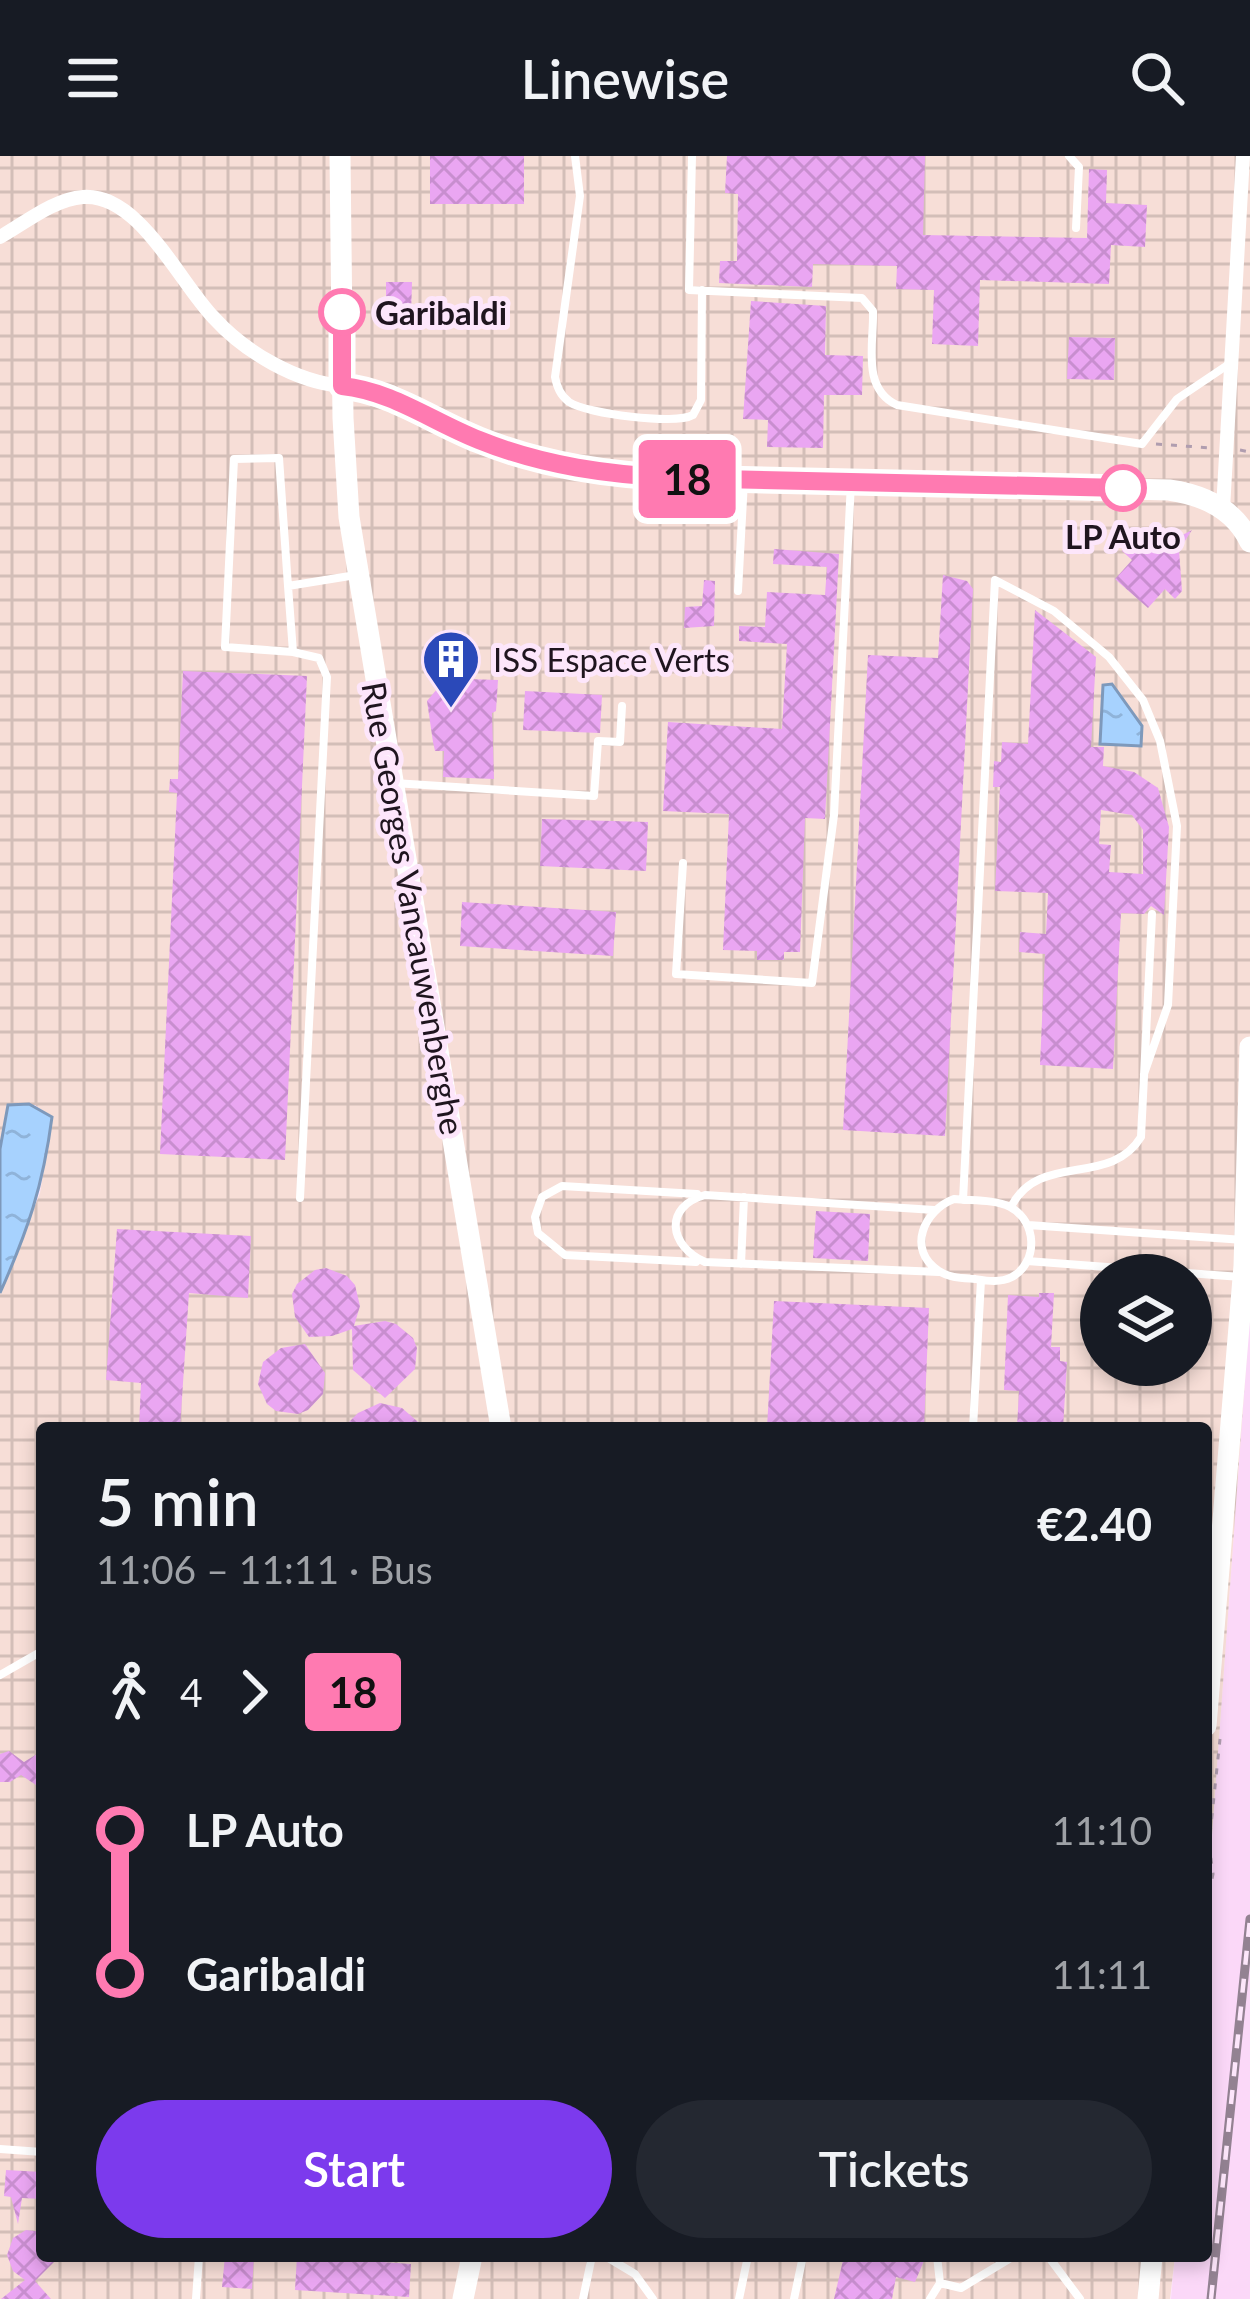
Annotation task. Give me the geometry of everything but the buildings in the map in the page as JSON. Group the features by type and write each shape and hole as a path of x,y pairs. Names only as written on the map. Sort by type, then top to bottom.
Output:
{"street":[{"name":"Rue Georges Vancauwenberghe","path":"340,156 345,476 357,574 500,1422"},
{"path":"1222,508 1243,156"},
{"path":"0,237 74,199 110,202 144,228 197,299 232,335 288,370 370,390 479,440 542,461 628,475 1157,489 1189,494 1222,508 1247,528"},
{"path":"1212,1668 1244,1277 1250,1047"},
{"path":"463,2299 471,2262"},
{"path":"1148,2299 1151,2262"}],"lane":[{"path":"575,156 580,196 555,368 561,394 584,409 688,419 700,400 702,290"},
{"path":"692,156 689,290 859,296 873,311 873,381 889,402 1142,444 1177,399 1232,362"},
{"path":"1069,156 1079,166 1076,228"},
{"path":"293,652 279,458 235,459 225,647 319,658 327,677 300,1198"},
{"path":"739,591 744,480"},
{"path":"683,863 676,974 812,983 835,815 851,482"},
{"path":"288,586 357,574"},
{"path":"962,1200 994,580 1054,610 1096,645 1143,700 1160,741 1176,816 1168,1005 1144,1074"},
{"path":"392,783 594,796 598,741 620,742 622,706"},
{"path":"1011,1208 1019,1191 1035,1179 1122,1160 1141,1137 1152,914"},
{"path":"934,1210 562,1186 542,1197 535,1217 538,1233 565,1255 939,1272 981,1280 1010,1278 1027,1261 1031,1249 1028,1225 1011,1208 954,1199 934,1210 921,1237 923,1250 939,1272"},
{"path":"705,1195 688,1199 677,1215 677,1240 688,1254 705,1262"},
{"path":"741,1264 744,1197"},
{"path":"1028,1225 1246,1240"},
{"path":"1027,1261 1244,1277"},
{"path":"973,1422 981,1280"},
{"path":"0,1675 36,1655"},
{"path":"0,2149 36,2152"},
{"path":"196,2299 199,2262"},
{"path":"583,2299 591,2262"},
{"path":"615,2262 635,2274 653,2299"},
{"path":"739,2299 747,2262"},
{"path":"794,2299 802,2262"},
{"path":"930,2299 940,2283 938,2262"},
{"path":"940,2283 966,2286 1004,2262"},
{"path":"1052,2262 1080,2299"}],"path":[{"path":"1142,444 1250,452"}],"shaded area":[{"path":"0,156 1250,156 1250,1311 1212,1835 1212,1422 36,1422 36,2262 1174,2262 1170,2299 0,2299 0,1293 40,1193 52,1117 35,1105 8,1105 0,1149"},
{"path":"1250,1311 1250,2299 1171,2299 1174,2262 1212,2262 1212,1835"}],"water":[{"path":"1112,684 1142,726 1141,746 1100,744 1103,685"},
{"path":"29,1104 52,1117 33,1207 0,1293 0,1149 8,1105"}],"railway":[{"path":"1211,2299 1250,1919"}],"bus line":[{"name":"18","path":"342,312 342,386 370,390 449,428 542,461 608,473 678,478 1123,488"}],"place":[{"name":"Garibaldi","path":"342,312"},
{"name":"LP Auto","path":"1123,488"},
{"name":"ISS Espace Verts","path":"451,710"}]}
